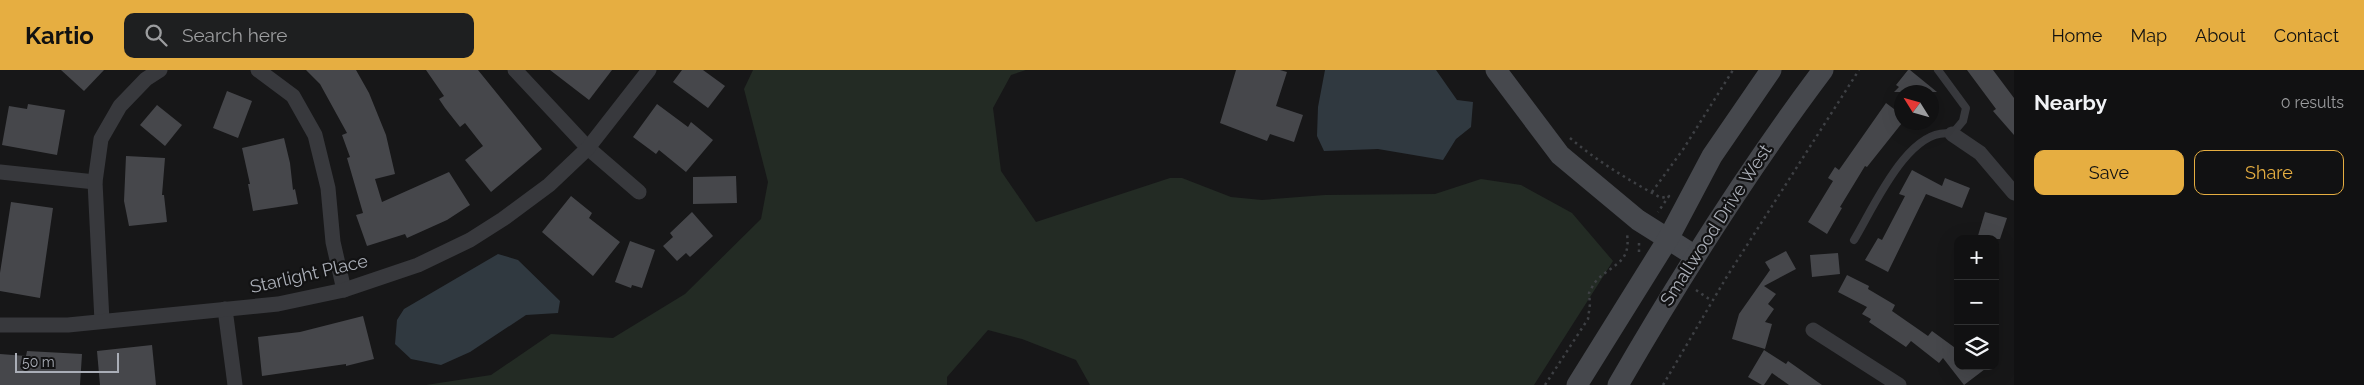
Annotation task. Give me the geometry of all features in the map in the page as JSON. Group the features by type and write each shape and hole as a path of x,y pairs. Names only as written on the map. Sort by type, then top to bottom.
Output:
{"main road":[{"path":"1496,70 1560,155 1638,220 1696,256"},
{"name":"Smallwood Drive West","path":"1577,385 1668,240 1712,156 1772,70"},
{"name":"Smallwood Drive West","path":"1618,385 1677,284 1769,141 1822,70"}],"street":[{"path":"102,321 95,182 100,138 120,106 146,79 160,70"},
{"path":"258,70 293,96 316,135 328,188 333,242 344,290"},
{"path":"515,70 588,148 640,192"},
{"name":"Starlight Place","path":"0,325 68,325 278,304 344,290 418,265 470,240 503,219 549,185 588,148 649,70"},
{"path":"1952,134 1980,153 2014,193"},
{"path":"0,172 61,180 95,182"},
{"path":"225,309 235,385"},
{"path":"1813,330 1899,385"}],"lane":[{"path":"1854,240 1901,162 1913,148 1924,139 1942,132 1952,134 1963,121 1966,108 1938,70"}],"path":[{"path":"1652,192 1684,148 1733,70"},
{"path":"1664,385 1726,278 1859,70"},
{"path":"1566,135 1598,161 1642,189 1652,192 1661,198"},
{"path":"1545,385 1588,319 1590,304 1588,293 1597,280 1624,258 1629,246 1627,232"}],"shaded area":[{"path":"753,70 1026,70 1011,75 993,108 1001,171 1036,222 1170,178 1182,178 1231,197 1262,200 1325,195 1435,194 1481,179 1521,185 1572,213 1613,261 1534,385 1090,385 1076,360 1022,339 988,330 947,377 947,385 426,385 491,375 551,334 613,338 685,294 761,219 768,182 744,89"},
{"path":"1325,70 1436,70 1457,100 1473,102 1471,127 1456,139 1443,160 1378,149 1324,151 1317,136 1318,107"},
{"path":"498,254 518,260 560,301 558,313 526,315 470,352 441,365 411,359 395,344 397,320 404,309"}],"building":[{"path":"61,70 104,70 84,91"},
{"path":"306,70 356,70 369,93 386,135 395,174 375,179 382,202 449,172 470,205 447,220 407,238 405,234 367,246 356,215 363,213 347,158 350,157 342,135 347,133 320,84"},
{"path":"426,70 478,70 542,149 491,192 465,160 483,146 465,123 460,127 445,108 439,99 444,96"},
{"path":"550,70 612,70 589,100"},
{"path":"682,70 703,70 725,86 708,108 673,82"},
{"path":"1236,70 1280,70 1287,72 1276,106 1303,115 1294,142 1270,134 1267,141 1220,123"},
{"path":"1910,70 1928,85 1896,85"},
{"path":"1967,70 1993,70 2014,98 2014,135 1993,111 1996,109"},
{"path":"227,91 252,101 238,138 213,128"},
{"path":"1886,103 1894,109 1894,130 1896,130 1867,167 1865,166 1840,207 1842,208 1827,234 1808,222 1833,181 1828,178 1835,167 1839,170"},
{"path":"28,104 65,110 57,155 2,145 9,106 27,109"},
{"path":"657,104 688,127 691,122 713,140 686,172 659,150 656,154 633,137"},
{"path":"157,105 182,125 165,146 140,125"},
{"path":"284,138 290,163 293,190 295,189 298,204 253,211 248,184 250,184 242,148"},
{"path":"126,156 165,158 162,195 164,195 167,222 129,226 124,201"},
{"path":"1912,170 1942,186 1945,178 1970,188 1962,208 1926,194 1888,272 1865,260 1878,238 1882,240 1905,196 1899,194"},
{"path":"736,176 737,203 693,204 693,177"},
{"path":"571,196 592,213 589,218 620,242 593,276 542,232"},
{"path":"11,202 53,208 40,298 0,291 0,273"},
{"path":"692,212 713,236 690,257 686,253 677,261 663,246 673,237 670,233"},
{"path":"1985,212 2007,218 2000,239 1999,235 1978,235"},
{"path":"630,241 655,250 642,288 632,285 631,288 615,282"},
{"path":"1786,251 1796,269 1764,286 1776,294 1768,304 1774,309 1765,322 1772,324 1765,349 1732,339 1739,314 1770,270 1765,262"},
{"path":"1838,253 1840,274 1812,277 1810,255"},
{"path":"1847,275 1869,286 1868,289 1895,305 1892,311 1928,336 1932,331 1954,347 1954,370 1984,370 1964,385 1943,358 1939,363 1911,341 1906,347 1869,322 1871,319 1862,314 1867,307 1838,292"},
{"path":"363,316 374,359 346,366 346,364 262,376 258,337 300,332"},
{"path":"152,345 156,385 100,385 97,351"},
{"path":"1764,350 1786,364 1788,361 1822,385 1789,385 1772,373 1764,385 1748,377"},
{"path":"27,351 82,354 80,385 0,385 0,354 26,356"}]}
